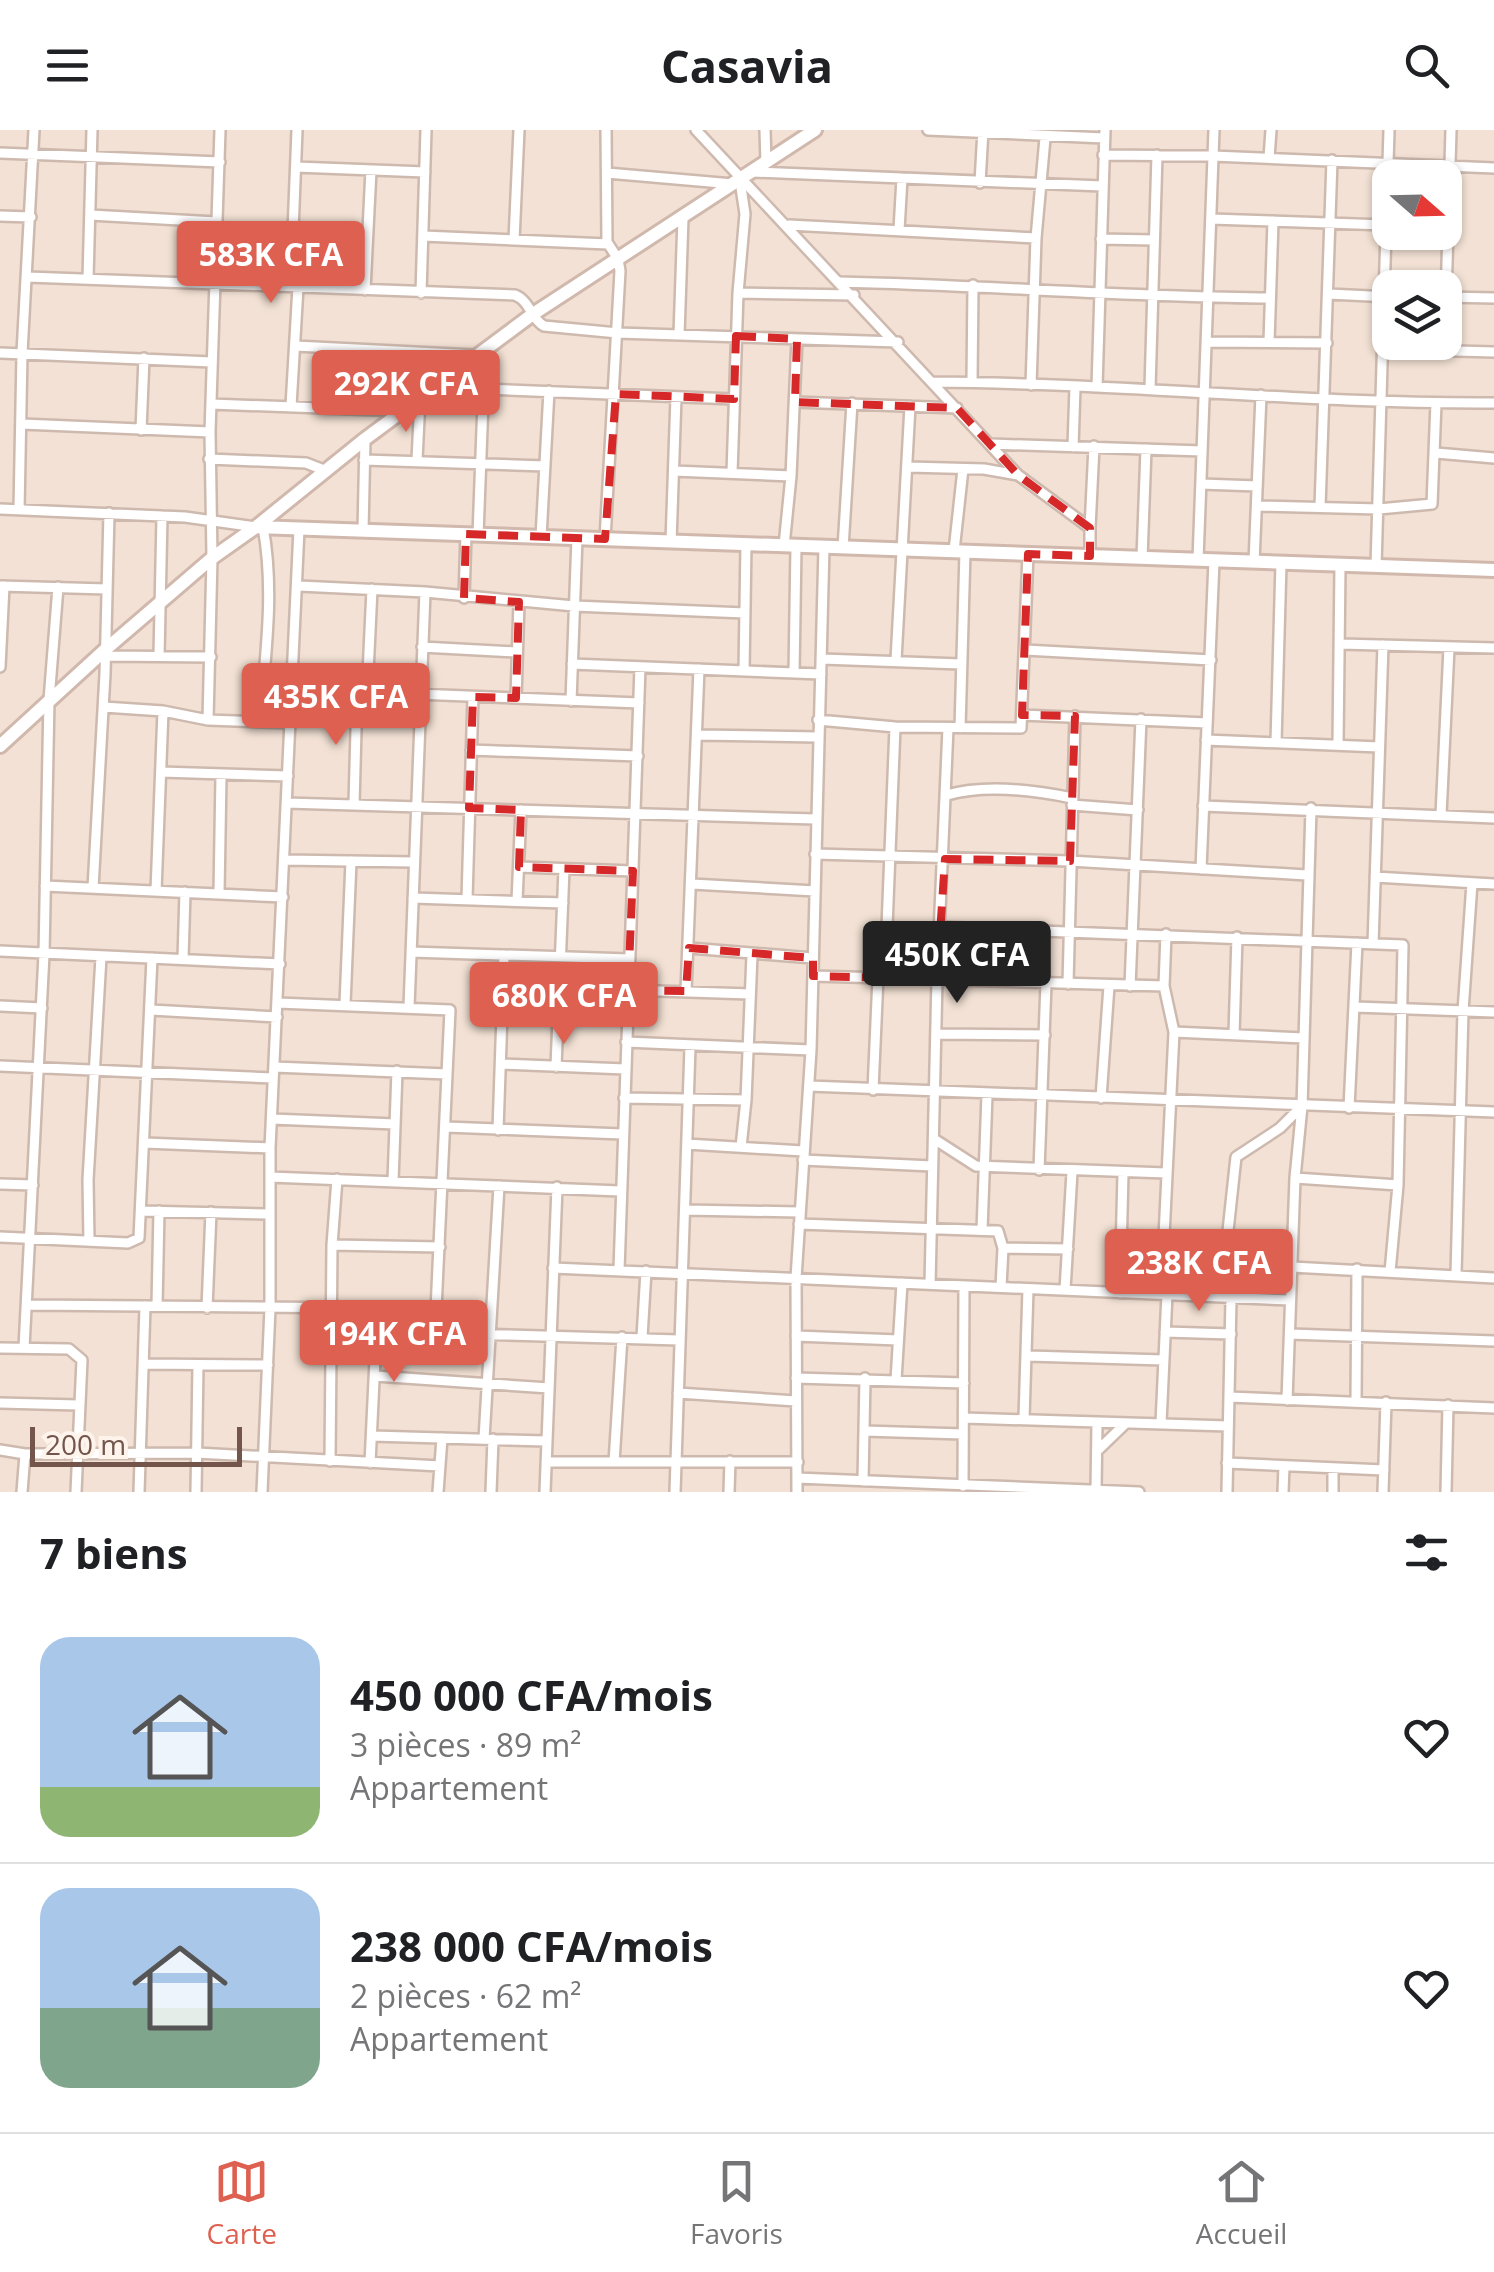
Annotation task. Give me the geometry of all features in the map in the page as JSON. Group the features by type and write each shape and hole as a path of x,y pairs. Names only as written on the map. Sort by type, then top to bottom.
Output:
{"street":[{"path":"19,510 22,353 34,130"},
{"path":"88,279 92,130"},
{"path":"208,720 210,432 220,130"},
{"path":"294,231 297,130"},
{"path":"422,293 426,130"},
{"path":"514,240 519,130"},
{"path":"605,539 618,332 618,259 608,244 606,130"},
{"path":"696,130 706,134 747,176 1018,475 1090,528"},
{"path":"732,473 738,293 747,176 765,130"},
{"path":"0,746 212,558 260,527 364,438 533,314 815,130"},
{"path":"928,130 1046,138 1104,134 1097,388"},
{"path":"1198,560 1214,130"},
{"path":"1269,158 1271,130"},
{"path":"1387,160 1388,130"},
{"path":"1449,160 1451,130"},
{"path":"980,183 983,132"},
{"path":"1031,384 1036,238 1046,138"},
{"path":"0,153 220,162"},
{"path":"1104,154 1372,162"},
{"path":"1150,388 1157,155"},
{"path":"1320,507 1332,160"},
{"path":"296,167 424,172"},
{"path":"1462,167 1494,168"},
{"path":"365,290 371,170"},
{"path":"607,173 1102,186"},
{"path":"898,230 902,178"},
{"path":"90,214 368,234"},
{"path":"0,216 32,218"},
{"path":"679,335 683,218"},
{"path":"1211,219 1372,225"},
{"path":"1269,342 1273,221"},
{"path":"788,225 1036,238"},
{"path":"424,236 608,244"},
{"path":"1100,240 1153,240"},
{"path":"28,277 515,295 524,300 544,326 898,342"},
{"path":"840,282 973,285 1099,296 1270,298"},
{"path":"972,382 973,285"},
{"path":"291,406 298,288"},
{"path":"738,293 854,296"},
{"path":"1329,294 1372,296"},
{"path":"1462,298 1494,298"},
{"path":"794,673 790,546 796,339"},
{"path":"1208,342 1326,343"},
{"path":"294,346 481,352"},
{"path":"1462,351 1494,352"},
{"path":"464,598 482,463 486,389 481,352"},
{"path":"0,353 212,362"},
{"path":"141,430 144,358"},
{"path":"1376,566 1382,360"},
{"path":"933,382 1150,388 1436,404 1494,403"},
{"path":"1074,446 1075,387"},
{"path":"486,389 734,399"},
{"path":"542,537 549,391"},
{"path":"1254,562 1261,395"},
{"path":"670,542 676,397"},
{"path":"417,460 420,398"},
{"path":"794,402 957,408"},
{"path":"844,548 852,403"},
{"path":"211,404 402,411"},
{"path":"1257,506 1379,508 1432,504 1436,404"},
{"path":"896,660 910,406"},
{"path":"22,424 210,432"},
{"path":"363,531 364,438"},
{"path":"991,444 1202,451"},
{"path":"1090,556 1094,446"},
{"path":"1142,558 1146,449"},
{"path":"1436,452 1494,458"},
{"path":"210,459 306,463 324,470"},
{"path":"364,460 545,466"},
{"path":"908,466 1018,475"},
{"path":"930,1284 937,979 947,794 961,664 959,552 963,469"},
{"path":"674,471 791,476"},
{"path":"1201,484 1257,486"},
{"path":"0,509 162,516 299,529 1494,570"},
{"path":"94,888 109,513"},
{"path":"159,656 162,516"},
{"path":"260,527 268,560 269,614 260,722"},
{"path":"262,1492 270,1308 270,1148 299,529"},
{"path":"571,701 577,538"},
{"path":"744,671 746,544"},
{"path":"796,1492 796,1278 811,1050 824,547"},
{"path":"818,720 896,727 1020,729 1028,554"},
{"path":"1201,869 1214,560"},
{"path":"1276,742 1282,563"},
{"path":"1338,746 1340,565"},
{"path":"0,667 2,586 107,589"},
{"path":"299,586 424,592 574,606 745,613"},
{"path":"24,1348 58,587"},
{"path":"354,804 372,589"},
{"path":"409,1006 424,592"},
{"path":"516,698 519,602"},
{"path":"1341,644 1494,648"},
{"path":"1373,944 1383,645"},
{"path":"422,647 516,652"},
{"path":"1441,815 1449,648"},
{"path":"1025,650 1211,660"},
{"path":"106,652 211,657"},
{"path":"822,658 961,664"},
{"path":"572,664 821,674"},
{"path":"619,1270 640,667"},
{"path":"686,991 699,669"},
{"path":"292,689 639,703"},
{"path":"467,900 473,698"},
{"path":"104,706 208,720 290,724"},
{"path":"156,891 163,711"},
{"path":"1022,716 1207,723"},
{"path":"1068,984 1076,716"},
{"path":"1130,986 1141,719"},
{"path":"873,1090 896,727"},
{"path":"697,735 817,737"},
{"path":"1206,740 1379,747"},
{"path":"471,750 638,756"},
{"path":"161,772 288,776"},
{"path":"219,893 221,775"},
{"path":"947,794 974,790 1138,810"},
{"path":"287,803 815,819"},
{"path":"1203,806 1494,818"},
{"path":"1288,1400 1311,808"},
{"path":"518,901 521,810"},
{"path":"815,854 1307,875"},
{"path":"285,860 414,862"},
{"path":"345,1004 351,861"},
{"path":"519,867 633,871"},
{"path":"556,1066 564,869"},
{"path":"1375,877 1494,884"},
{"path":"1456,1275 1463,1011 1472,883"},
{"path":"692,884 815,892"},
{"path":"45,886 283,896"},
{"path":"183,959 185,892"},
{"path":"412,898 563,903"},
{"path":"941,927 1403,945 1398,1185 1390,1272"},
{"path":"1164,1236 1174,1032 1164,986 1166,934"},
{"path":"1234,1034 1237,937"},
{"path":"1348,1108 1357,943"},
{"path":"689,948 813,958"},
{"path":"0,952 280,964"},
{"path":"411,952 629,959"},
{"path":"498,1130 504,954"},
{"path":"741,1147 752,955"},
{"path":"89,1241 88,1180 101,957"},
{"path":"0,1237 134,1242 141,1232 152,958"},
{"path":"813,976 1164,986"},
{"path":"1039,1170 1046,984"},
{"path":"1101,1098 1109,986"},
{"path":"628,990 750,994"},
{"path":"278,1003 450,1010 435,1331"},
{"path":"0,1006 42,1008"},
{"path":"1355,1006 1494,1012"},
{"path":"151,1010 277,1017"},
{"path":"1174,1032 1304,1038"},
{"path":"938,1034 1045,1035"},
{"path":"626,1042 811,1050"},
{"path":"675,1492 690,1046"},
{"path":"501,1064 625,1069"},
{"path":"0,1066 147,1074 447,1074"},
{"path":"392,1181 397,1072"},
{"path":"809,1086 1494,1112"},
{"path":"982,1230 986,1095"},
{"path":"624,1098 746,1100"},
{"path":"1227,1240 1236,1157 1280,1128 1302,1106"},
{"path":"272,1119 395,1124"},
{"path":"446,1127 622,1134"},
{"path":"934,1140 943,1142 972,1164 983,1166 1166,1173"},
{"path":"145,1143 270,1148"},
{"path":"688,1144 932,1166"},
{"path":"1066,1290 1072,1172"},
{"path":"1120,1293 1123,1173"},
{"path":"270,1177 620,1191"},
{"path":"1296,1178 1398,1185"},
{"path":"330,1461 336,1179"},
{"path":"0,1184 33,1185"},
{"path":"492,1492 485,1385 499,1186"},
{"path":"545,1492 557,1187"},
{"path":"685,1210 799,1212"},
{"path":"142,1211 268,1214"},
{"path":"157,1306 159,1211"},
{"path":"207,1308 211,1212"},
{"path":"799,1224 1001,1233 1001,1287"},
{"path":"1122,1236 1292,1245"},
{"path":"1188,1238 1188,1295"},
{"path":"332,1245 440,1247"},
{"path":"1002,1248 1068,1250"},
{"path":"1292,1267 1494,1278"},
{"path":"554,1268 1290,1300"},
{"path":"1356,1402 1358,1270"},
{"path":"642,1337 646,1271"},
{"path":"896,1380 902,1283"},
{"path":"958,1488 964,1434 964,1286"},
{"path":"1024,1418 1028,1288"},
{"path":"1161,1423 1167,1294"},
{"path":"1227,1492 1232,1298"},
{"path":"28,1304 370,1308 376,1313 377,1331 370,1463"},
{"path":"139,1492 146,1306"},
{"path":"377,1331 679,1340"},
{"path":"1165,1332 1230,1334"},
{"path":"1290,1334 1494,1341"},
{"path":"614,1462 622,1336"},
{"path":"796,1336 898,1340"},
{"path":"0,1348 69,1349 82,1360 76,1492"},
{"path":"1028,1356 1164,1360"},
{"path":"143,1364 268,1366"},
{"path":"196,1492 198,1365"},
{"path":"375,1376 549,1388"},
{"path":"796,1378 964,1382"},
{"path":"863,1481 865,1378"},
{"path":"678,1392 796,1401"},
{"path":"1229,1397 1494,1408"},
{"path":"1383,1492 1386,1402"},
{"path":"0,1403 78,1405"},
{"path":"1446,1492 1448,1406"},
{"path":"964,1418 1228,1426"},
{"path":"1096,1490 1098,1422"},
{"path":"1097,1451 1126,1423"},
{"path":"864,1431 964,1434"},
{"path":"372,1436 546,1442"},
{"path":"438,1492 442,1438"},
{"path":"0,1450 25,1454 197,1453 440,1466"},
{"path":"22,1492 25,1454"},
{"path":"729,1492 730,1461"},
{"path":"546,1462 798,1462"},
{"path":"1227,1462 1384,1470"},
{"path":"1283,1492 1284,1466"},
{"path":"1333,1468 1333,1492"},
{"path":"797,1478 1006,1490 1139,1492"}],"highlighted area":[{"path":"736,336 797,339 795,402 957,408 1018,475 1090,528 1090,556 1028,554 1022,715 1075,716 1070,861 945,859 937,979 813,976 813,958 689,948 686,991 628,990 633,871 519,867 521,810 469,808 473,697 516,698 519,602 464,598 466,534 605,539 616,394 734,399"}],"shaded area":[{"path":"0,130 1494,130 1494,1492 0,1492"}]}
